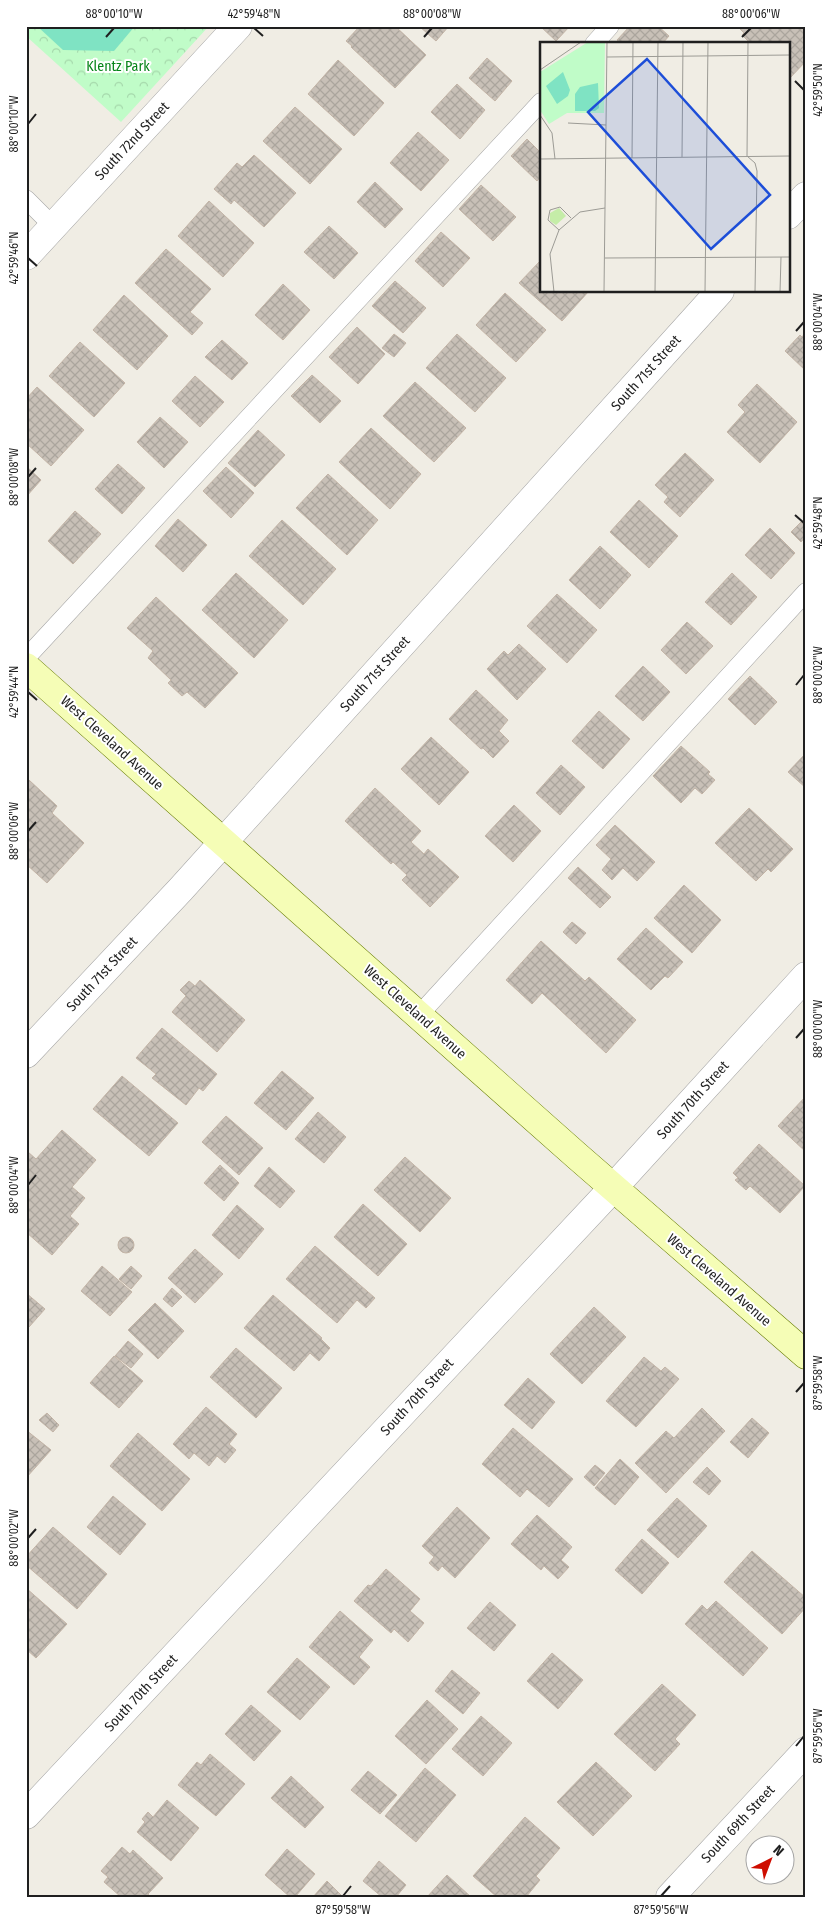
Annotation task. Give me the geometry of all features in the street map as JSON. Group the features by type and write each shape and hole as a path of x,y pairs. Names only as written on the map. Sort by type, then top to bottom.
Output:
{"street":[{"name":"South 72nd Street","path":"26,256 238,26"},
{"path":"790,213 806,196"},
{"name":"South 71st Street","path":"26,1054 223,842 719,292"},
{"name":"West Cleveland Avenue","path":"26,667 613,1188 806,1355"},
{"name":"South 70th Street","path":"26,1815 613,1188 806,976"},
{"name":"South 69th Street","path":"670,1897 806,1751"}],"lane":[{"path":"596,42 610,26"},
{"path":"26,658 540,103"},
{"path":"26,199 54,226"},
{"path":"418,1015 806,592"}],"green space":[{"name":"Klentz Park","path":"26,26 209,26 121,122 26,36"},
{"path":"37,26 135,26 114,51 63,50"}],"building":[{"path":"360,26 395,26 426,55 395,88 346,41"},
{"path":"419,26 449,26 436,41"},
{"path":"540,26 570,26 556,41"},
{"path":"630,26 658,26 669,36 664,42 619,42 617,40"},
{"path":"737,26 799,26 806,32 806,61 790,78 790,42 749,42 742,35 744,33"},
{"path":"487,58 512,81 495,101 469,78"},
{"path":"338,60 384,103 354,136 308,94"},
{"path":"457,84 485,110 460,139 431,112"},
{"path":"295,107 342,149 310,184 263,141"},
{"path":"418,132 449,160 421,191 390,163"},
{"path":"527,139 540,152 540,177 537,181 511,156"},
{"path":"254,155 296,193 264,227 234,200 231,204 214,189 237,163 242,167"},
{"path":"375,182 403,209 385,228 357,202"},
{"path":"481,185 516,217 493,241 459,209"},
{"path":"209,201 254,243 223,277 178,236"},
{"path":"329,226 358,253 334,279 304,252"},
{"path":"441,232 470,258 443,287 415,261"},
{"path":"166,249 211,289 190,312 203,323 192,335 135,283"},
{"path":"540,261 540,292 588,292 562,321 519,283"},
{"path":"395,281 426,308 403,333 372,306"},
{"path":"283,284 310,310 283,340 255,315"},
{"path":"505,293 546,330 516,362 476,325"},
{"path":"124,295 168,336 137,370 93,330"},
{"path":"357,327 385,354 358,384 329,357"},
{"path":"806,332 806,371 785,351 800,335 802,337"},
{"path":"394,334 406,343 394,357 382,348"},
{"path":"457,334 506,378 475,412 426,368"},
{"path":"222,340 248,363 232,380 205,357"},
{"path":"80,342 125,383 94,417 49,376"},
{"path":"312,375 341,401 320,423 291,396"},
{"path":"195,376 224,402 200,427 172,401"},
{"path":"415,382 466,428 434,462 383,416"},
{"path":"757,384 797,422 760,463 727,432 745,412 738,405"},
{"path":"37,387 84,430 51,466 26,443 26,399"},
{"path":"160,417 188,442 164,468 137,442"},
{"path":"371,428 421,474 390,509 339,462"},
{"path":"258,430 285,455 255,487 228,463"},
{"path":"685,453 714,480 680,517 664,502 668,497 655,485"},
{"path":"118,464 145,488 122,514 95,489"},
{"path":"26,466 41,480 26,497"},
{"path":"226,467 254,493 231,518 203,491"},
{"path":"328,474 378,520 347,555 296,508"},
{"path":"639,500 678,536 649,568 610,532"},
{"path":"75,511 101,534 73,564 48,541"},
{"path":"178,519 207,545 183,572 155,546"},
{"path":"282,520 336,569 303,605 249,556"},
{"path":"801,522 806,527 806,536 801,542 791,532"},
{"path":"770,528 795,553 771,579 745,555"},
{"path":"600,546 631,575 600,609 569,580"},
{"path":"236,573 288,620 254,658 202,610"},
{"path":"732,573 757,597 731,625 705,602"},
{"path":"557,594 597,630 567,663 527,626"},
{"path":"156,597 238,673 205,708 187,692 182,696 168,683 171,680 148,658 153,651 127,628"},
{"path":"687,622 713,646 686,674 661,650"},
{"path":"519,644 546,669 517,700 487,669 504,651 508,655"},
{"path":"643,666 670,692 643,721 615,696"},
{"path":"750,676 777,702 755,725 728,699"},
{"path":"476,690 508,720 499,731 509,741 493,758 449,719"},
{"path":"599,711 630,739 603,769 572,741"},
{"path":"431,737 469,772 439,805 401,769"},
{"path":"681,746 710,772 708,774 715,780 702,794 695,788 681,803 653,776"},
{"path":"806,753 806,788 788,772"},
{"path":"561,765 585,787 560,815 536,793"},
{"path":"29,780 57,806 52,813 84,843 47,883 26,864 26,783"},
{"path":"375,788 421,831 411,842 424,854 428,849 459,877 430,907 402,880 407,875 393,862 391,864 345,821"},
{"path":"514,805 541,831 513,862 485,836"},
{"path":"749,808 793,849 771,872 768,869 756,881 715,843"},
{"path":"615,825 655,862 637,881 623,868 612,880 602,870 611,859 596,845"},
{"path":"578,867 611,897 600,908 568,878"},
{"path":"684,885 721,920 692,953 654,918"},
{"path":"572,922 586,933 576,944 563,932"},
{"path":"646,928 683,962 668,978 665,976 651,990 617,959"},
{"path":"541,941 585,981 589,977 636,1020 606,1053 542,993 532,1004 506,980"},
{"path":"200,980 245,1020 217,1052 172,1012 186,996 180,990 189,981 195,986"},
{"path":"162,1028 217,1074 203,1091 199,1088 186,1105 152,1078 156,1074 136,1058"},
{"path":"282,1071 314,1098 286,1130 254,1103"},
{"path":"122,1076 178,1123 149,1156 93,1109"},
{"path":"806,1096 806,1152 778,1126"},
{"path":"318,1112 346,1137 324,1163 295,1139"},
{"path":"226,1116 263,1148 239,1175 202,1142"},
{"path":"62,1130 96,1160 72,1187 85,1198 70,1216 79,1224 52,1255 26,1232 26,1154 28,1152 36,1159"},
{"path":"759,1144 805,1186 780,1213 750,1186 746,1190 735,1180 738,1178 733,1173"},
{"path":"405,1157 451,1198 420,1232 374,1190"},
{"path":"220,1165 239,1183 224,1201 204,1183"},
{"path":"269,1167 295,1191 280,1208 254,1186"},
{"path":"363,1204 407,1244 378,1276 334,1237"},
{"path":"237,1205 264,1229 239,1259 212,1235"},
{"path":"126,1237 132,1239 134,1245 132,1251 126,1253 120,1251 118,1245 120,1239"},
{"path":"315,1246 375,1298 366,1308 357,1300 337,1323 286,1279"},
{"path":"195,1249 223,1274 195,1303 168,1278"},
{"path":"102,1266 132,1292 110,1316 81,1291"},
{"path":"131,1266 142,1276 131,1289 119,1279"},
{"path":"172,1288 182,1297 172,1307 163,1299"},
{"path":"26,1293 45,1309 29,1327 26,1325"},
{"path":"273,1295 322,1338 330,1348 319,1361 310,1353 294,1371 244,1328"},
{"path":"155,1303 184,1331 158,1359 128,1330"},
{"path":"594,1307 626,1337 582,1384 550,1354"},
{"path":"128,1341 143,1354 131,1368 115,1356"},
{"path":"236,1348 282,1388 256,1418 210,1377"},
{"path":"114,1356 143,1381 119,1408 90,1383"},
{"path":"644,1357 661,1371 665,1367 679,1379 636,1427 606,1401"},
{"path":"528,1378 555,1402 532,1429 504,1405"},
{"path":"206,1407 237,1434 229,1444 236,1450 225,1463 217,1456 209,1466 194,1453 189,1459 173,1444"},
{"path":"702,1408 725,1431 666,1493 635,1463 666,1431 674,1438"},
{"path":"47,1413 59,1425 53,1432 39,1420"},
{"path":"752,1418 769,1433 748,1458 730,1442"},
{"path":"513,1428 573,1479 549,1507 527,1489 520,1497 482,1464"},
{"path":"26,1430 51,1450 26,1478"},
{"path":"138,1433 190,1479 162,1511 110,1466"},
{"path":"620,1459 639,1477 615,1505 595,1488"},
{"path":"595,1465 605,1473 594,1486 584,1477"},
{"path":"707,1467 721,1481 709,1495 693,1482"},
{"path":"113,1496 146,1524 120,1555 87,1527"},
{"path":"677,1498 707,1526 678,1558 647,1530"},
{"path":"457,1507 490,1538 455,1578 442,1566 438,1571 429,1563 434,1557 422,1546"},
{"path":"537,1515 572,1547 561,1560 569,1567 558,1579 544,1566 541,1570 511,1544"},
{"path":"53,1527 107,1574 77,1609 26,1565 26,1557"},
{"path":"642,1539 669,1563 642,1594 615,1570"},
{"path":"752,1551 806,1598 806,1607 782,1634 724,1582"},
{"path":"386,1569 420,1599 410,1611 424,1623 408,1642 394,1629 391,1633 354,1601"},
{"path":"26,1588 67,1624 36,1658 26,1649"},
{"path":"716,1601 768,1648 743,1676 685,1624 702,1605 707,1610"},
{"path":"490,1602 516,1625 494,1651 467,1628"},
{"path":"340,1611 373,1640 359,1657 370,1667 354,1685 309,1647"},
{"path":"552,1653 583,1680 558,1709 527,1681"},
{"path":"297,1658 330,1687 300,1720 267,1692"},
{"path":"452,1670 480,1693 463,1714 435,1691"},
{"path":"662,1684 696,1715 675,1739 680,1744 655,1771 614,1734"},
{"path":"427,1700 458,1729 426,1764 395,1736"},
{"path":"251,1705 281,1731 254,1761 225,1734"},
{"path":"481,1716 512,1743 483,1776 452,1749"},
{"path":"210,1754 245,1784 216,1816 178,1785 197,1762 201,1765"},
{"path":"596,1762 632,1796 593,1836 557,1802"},
{"path":"425,1768 456,1795 416,1842 385,1816"},
{"path":"368,1771 397,1795 380,1814 351,1790"},
{"path":"291,1776 324,1807 305,1828 271,1798"},
{"path":"167,1800 199,1828 171,1861 137,1832 145,1822 142,1819 148,1812 153,1817"},
{"path":"525,1817 560,1848 536,1876 540,1880 526,1897 497,1897 473,1876"},
{"path":"122,1847 130,1854 133,1850 163,1878 148,1894 150,1897 121,1897 104,1882 108,1877 101,1871"},
{"path":"287,1849 315,1874 295,1897 290,1897 265,1875"},
{"path":"379,1861 406,1885 396,1897 382,1897 363,1881"},
{"path":"447,1875 471,1897 427,1897"},
{"path":"327,1881 343,1897 313,1897"}]}
